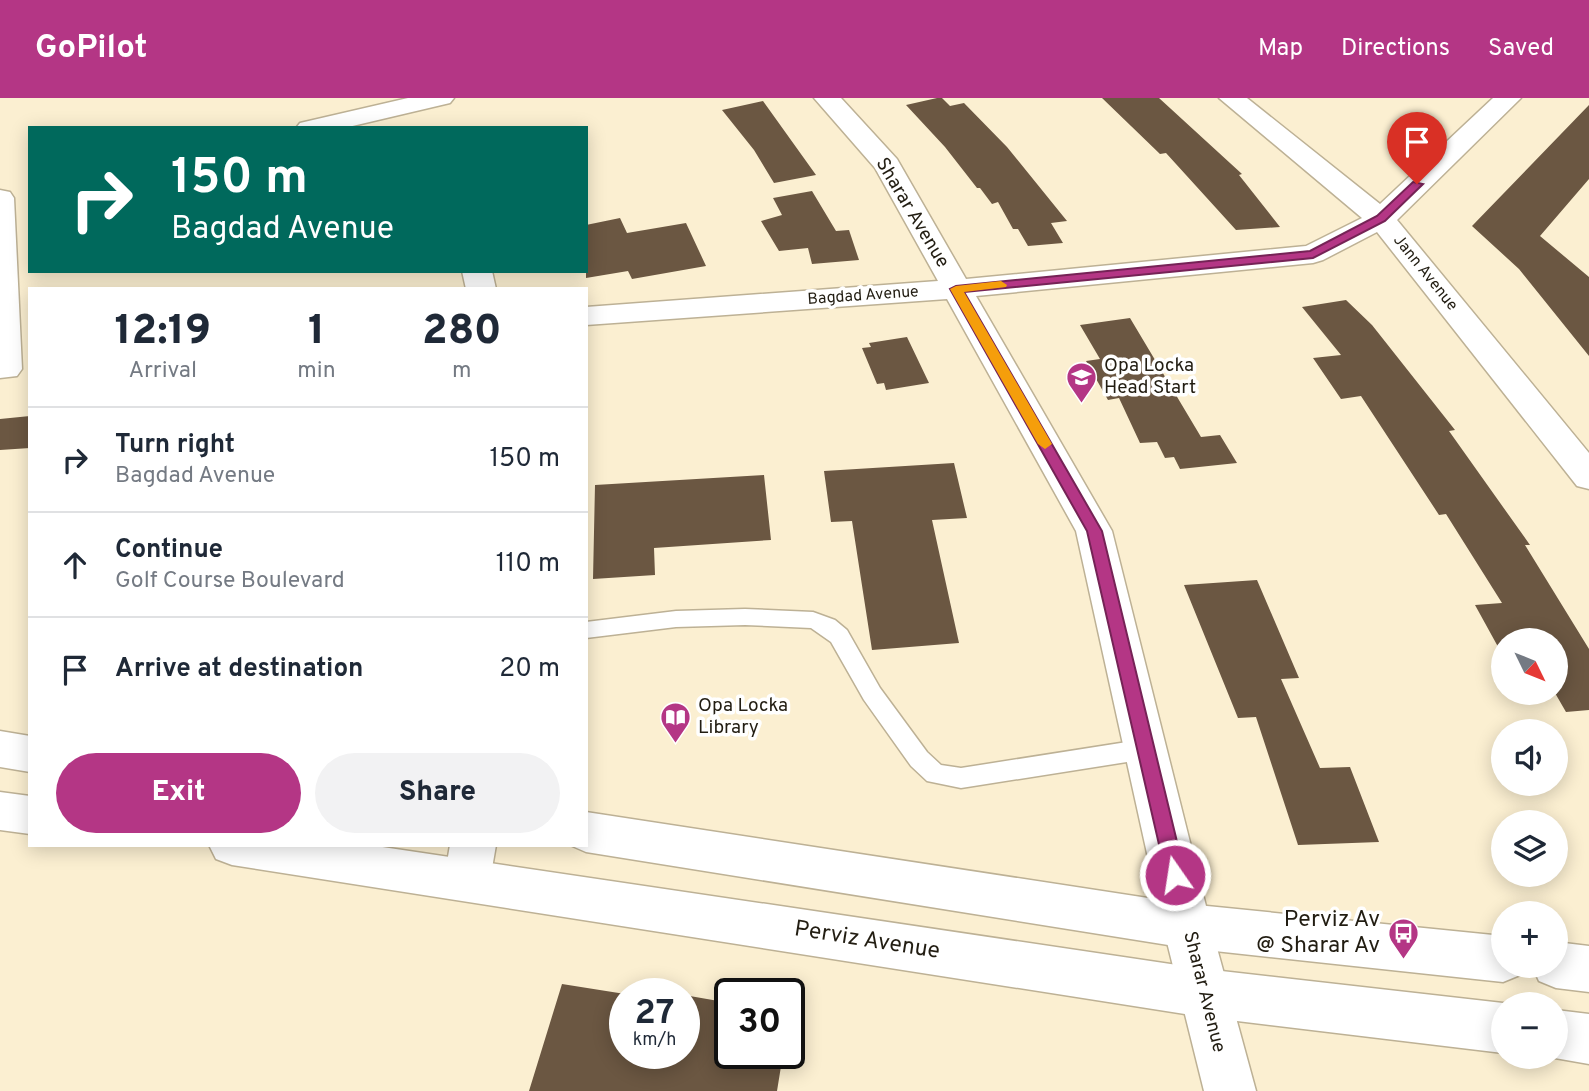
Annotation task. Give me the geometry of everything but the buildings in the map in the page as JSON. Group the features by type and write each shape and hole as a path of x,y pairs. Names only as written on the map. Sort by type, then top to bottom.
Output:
{"street":[{"path":"316,126 409,101 441,98"},
{"name":"Sharar Avenue","path":"827,98 887,165 1094,531 1187,926 1230,1091"},
{"name":"Jann Avenue","path":"1232,98 1381,219 1589,477"},
{"name":"Bagdad Avenue","path":"588,316 956,289 1313,254 1381,219 1508,98"},
{"path":"409,101 423,126"},
{"path":"12,369 0,199 28,192"},
{"path":"0,749 28,754"},
{"path":"0,811 28,815"},
{"path":"588,832 1187,926 1491,959"},
{"name":"Perviz Avenue","path":"258,847 470,863 1204,993 1491,1027"},
{"path":"1568,966 1589,969"},
{"path":"1568,1036 1589,1039"}],"lane":[{"path":"588,630 676,620 745,617 813,620 827,626 839,636 872,694 919,759 935,774 961,778 1146,749"}],"slow traffic":[{"path":"1001,285 956,289 1045,444"}],"place":[{"name":"Opa Locka Head Start","path":"1081,404"},
{"name":"Opa Locka Library","path":"675,744"},
{"name":"Perviz Av @ Sharar Av","path":"1403,960"}],"route":[{"path":"1175,875 1094,531 956,289 1313,254 1381,219 1417,184"}]}
